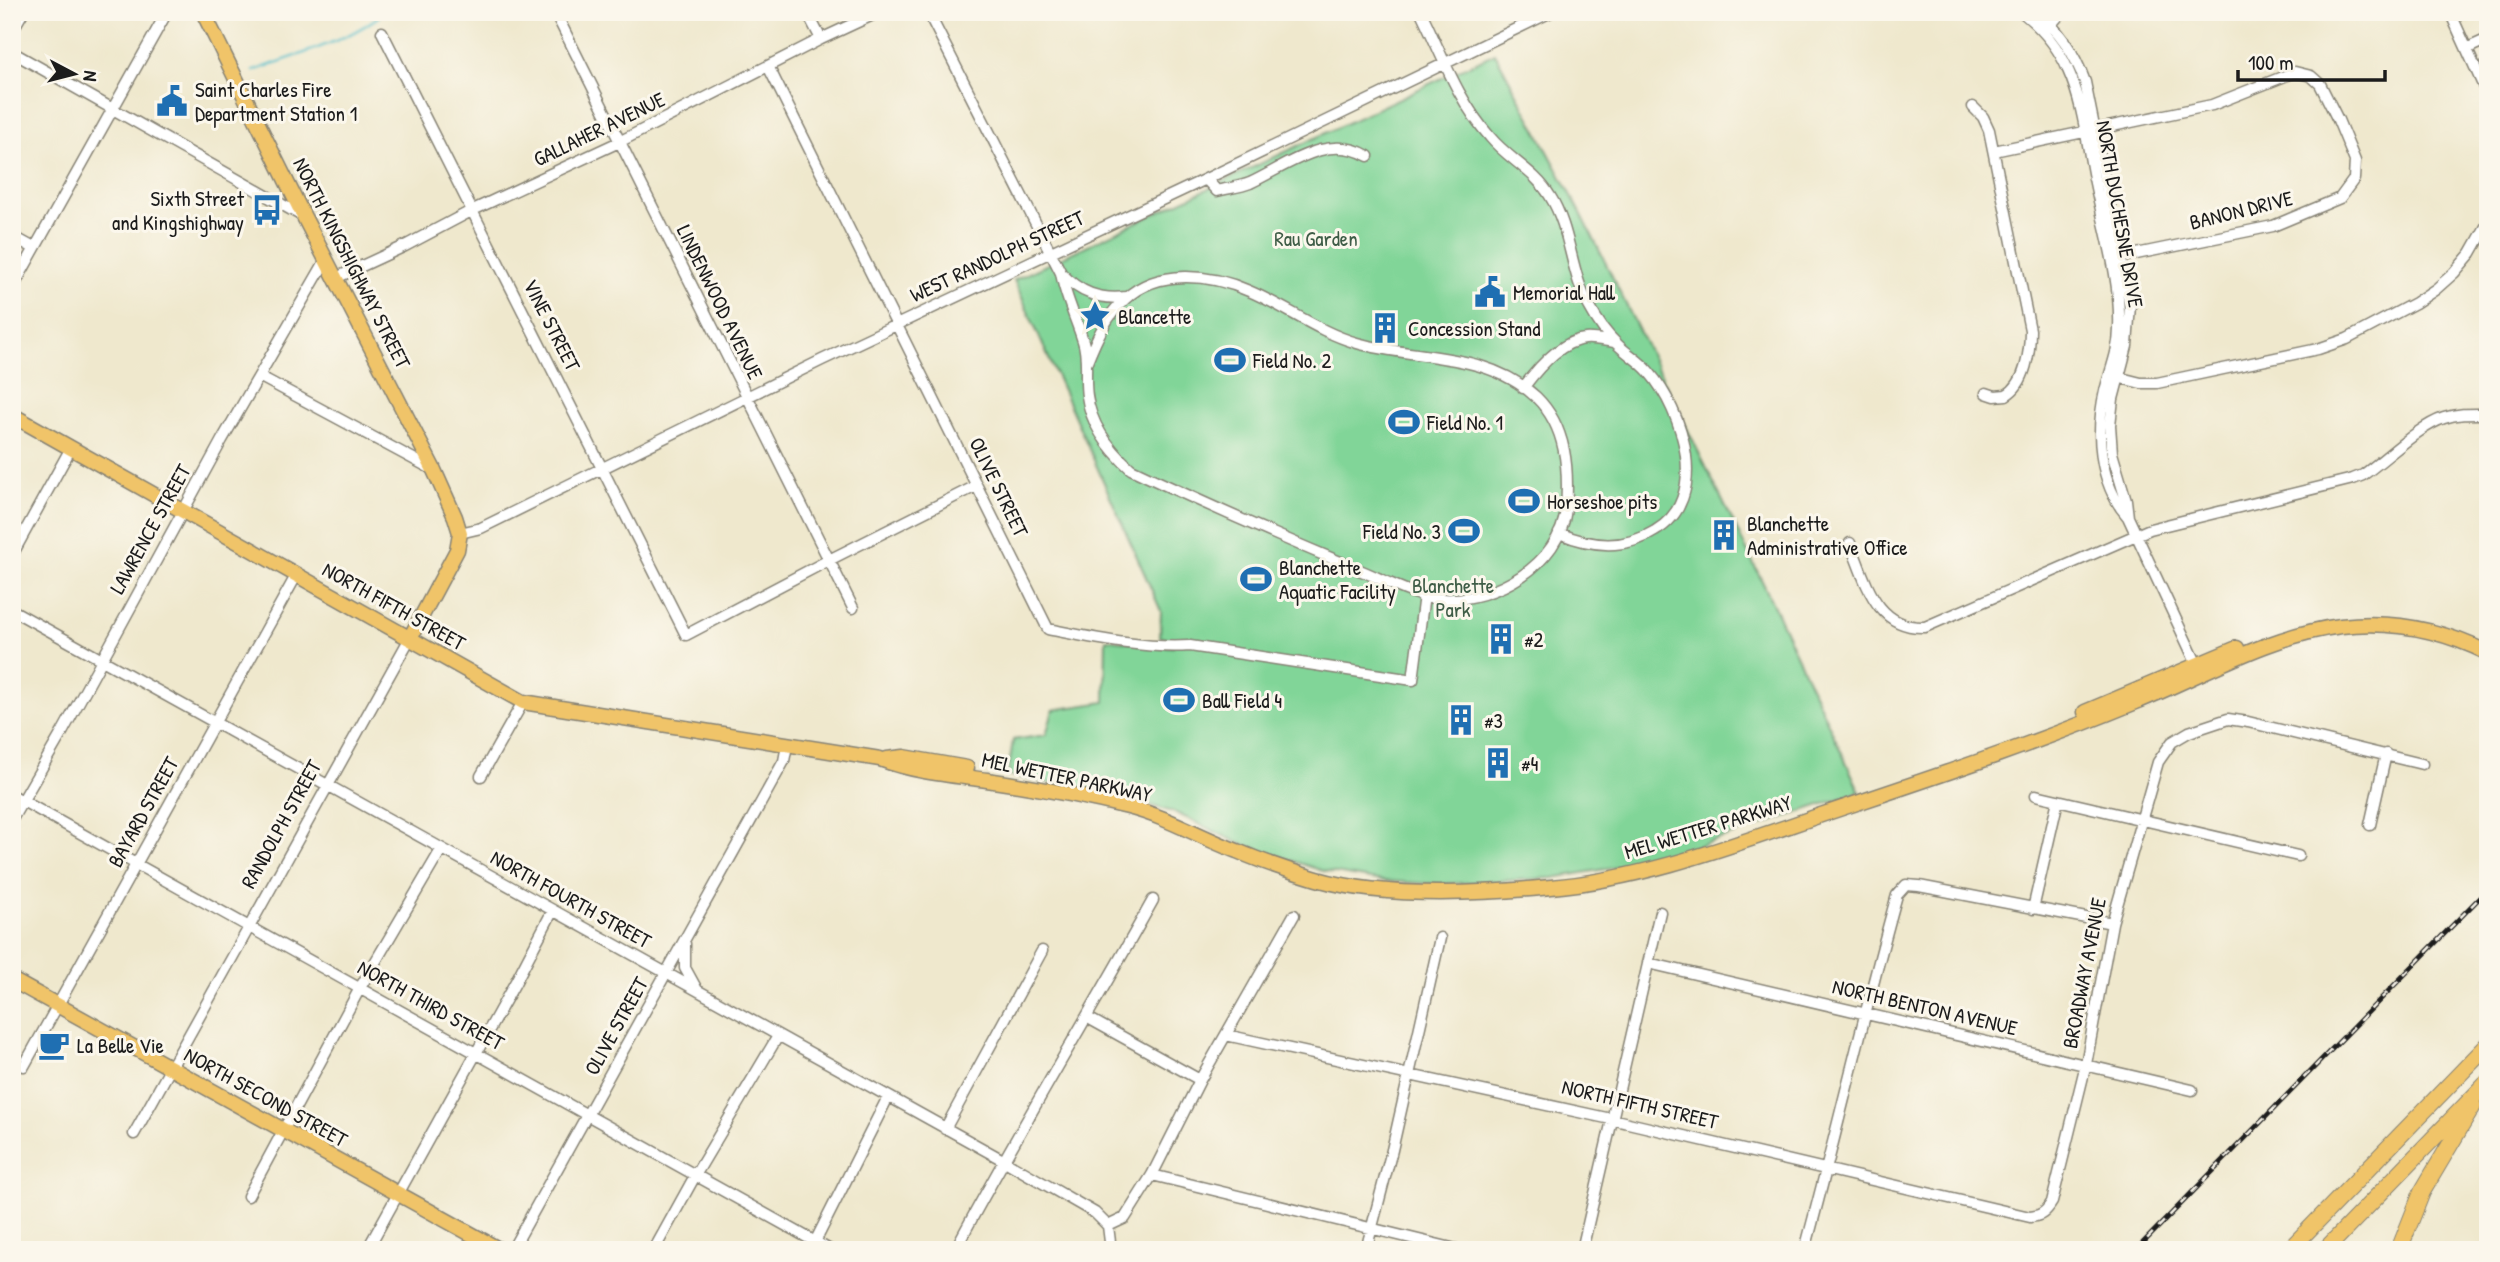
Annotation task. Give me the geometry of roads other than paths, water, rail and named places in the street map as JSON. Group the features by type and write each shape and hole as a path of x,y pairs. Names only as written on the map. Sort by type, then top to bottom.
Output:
{"highway":[{"path":"2288,1250 2488,1045"},
{"path":"2325,1250 2487,1083"},
{"path":"2399,1250 2427,1183 2487,1083"},
{"path":"2273,1250 2309,1229"}],"main road":[{"name":"NORTH KINGSHIGHWAY STREET","path":"204,12 304,217 434,470 460,533"},
{"name":"NORTH FIFTH STREET","path":"12,415 523,702 787,745"},
{"name":"RANDOLPH STREET","path":"410,638 453,561 460,533"},
{"name":"MEL WETTER PARKWAY","path":"2199,669 2293,626 2341,617 2396,616 2432,622 2488,643"},
{"name":"MEL WETTER PARKWAY","path":"787,745 880,759 904,757 1176,813 1239,843 1322,871 1383,881 1440,884 1553,878 1653,860 1773,822 2036,731 2295,635 2342,626 2396,625 2462,641 2488,653"},
{"name":"NORTH SECOND STREET","path":"12,980 500,1250"}],"street":[{"path":"12,31 23,12"},
{"path":"12,289 167,12"},
{"name":"LINDENWOOD AVENUE","path":"555,12 853,608"},
{"path":"807,12 821,39"},
{"name":"GALLAHER AVENUE","path":"335,278 619,142 879,12"},
{"path":"928,12 1061,273 1065,292 1084,343 1087,396 1095,424 1112,452 1131,469 1282,538 1424,595 1441,599 1490,594 1513,582 1532,568 1551,547 1559,533 1565,514 1568,483 1565,449 1555,423 1537,398 1524,388 1504,375 1478,365 1361,344 1334,335 1249,291 1221,281 1194,276 1170,277 1126,297 1097,337 1087,362"},
{"path":"1421,12 1468,110 1499,147 1537,179 1551,197 1588,305 1614,342 1648,370 1663,391 1686,456 1687,484 1681,507 1663,527 1639,540 1620,545 1596,545 1559,533"},
{"name":"WEST RANDOLPH STREET","path":"460,533 481,528 898,324 1551,12"},
{"name":"NORTH DUCHESNE DRIVE","path":"2022,12 2047,28"},
{"name":"NORTH DUCHESNE DRIVE","path":"2036,12 2073,80 2091,132 2116,258 2119,329 2114,376 2102,405 2101,450 2105,472 2114,498 2128,517 2199,669"},
{"path":"2047,28 2062,12"},
{"path":"2450,12 2488,96"},
{"name":"VINE STREET","path":"382,32 686,635 829,559"},
{"path":"2468,48 2488,39"},
{"path":"12,52 304,217"},
{"name":"OLIVE STREET","path":"768,66 1048,629 1133,643 1190,646 1413,680 1424,595"},
{"name":"BANON DRIVE","path":"2091,132 2212,105 2288,74 2301,73 2315,79 2324,91 2355,161 2354,179 2340,198 2287,222 2116,258"},
{"path":"1973,107 1983,117 1994,151 2030,342 2025,366 2012,392 2006,396 1986,393"},
{"path":"1994,151 2091,132"},
{"path":"1206,179 1217,191 1246,185 1317,149 1356,149 1368,156"},
{"path":"2114,376 2141,383 2157,383 2337,344 2436,289 2471,253 2488,223"},
{"path":"12,236 34,248"},
{"name":"LAWRENCE STREET","path":"12,819 17,798 63,731 183,510 326,260"},
{"path":"1061,273 1072,285 1106,299 1126,297"},
{"path":"1524,388 1547,361 1576,341 1587,339 1614,342"},
{"path":"259,376 434,470"},
{"path":"1850,543 1874,599 1883,612 1903,625 1918,627 1942,621 2136,534 2182,519 2342,483 2363,475 2441,418 2460,414 2488,414"},
{"path":"12,555 71,448"},
{"path":"829,559 976,486"},
{"name":"BAYARD STREET","path":"24,1066 296,576"},
{"name":"NORTH FOURTH STREET","path":"12,610 1003,1160 1096,1213 1108,1226"},
{"name":"RANDOLPH STREET","path":"134,1134 410,638"},
{"path":"481,776 523,702"},
{"name":"BROADWAY AVENUE","path":"2042,1214 2052,1202 2086,1064 2112,923 2140,819 2158,762 2172,742 2207,725 2228,719 2386,754"},
{"name":"OLIVE STREET","path":"512,1250 785,761 787,745"},
{"path":"2370,825 2386,754 2422,764"},
{"path":"2036,795 2298,856"},
{"name":"NORTH THIRD STREET","path":"17,798 696,1174 814,1246 830,1250"},
{"path":"2033,909 2058,800"},
{"path":"248,1196 360,988 441,850"},
{"path":"1805,1250 1864,1013 1897,895 1906,885 2112,923"},
{"path":"955,1250 1003,1160 1088,1017 1153,900"},
{"path":"368,1250 552,912"},
{"path":"1582,1250 1660,912"},
{"path":"1111,1250 1108,1226 1125,1218 1152,1175 1200,1080 1294,915"},
{"path":"686,938 685,968 697,991"},
{"path":"1366,1250 1440,938"},
{"path":"946,1129 1042,951"},
{"name":"NORTH BENTON AVENUE","path":"1648,963 2192,1090"},
{"path":"1088,1017 1200,1080"},
{"name":"NORTH FIFTH STREET","path":"1226,1035 1408,1073 2030,1217 2042,1214"},
{"path":"654,1250 778,1036"},
{"path":"814,1246 888,1097"},
{"path":"1152,1175 1460,1250"}],"waterway":[{"path":"254,71 339,39 384,12"}],"railway":[{"path":"2136,1250 2488,889"}],"place":[{"name":"Saint Charles Fire Department Station 1","path":"172,101"},
{"name":"Sixth Street and Kingshighway","path":"267,210"},
{"name":"Memorial Hall","path":"1490,292"},
{"name":"Blancette","path":"1095,316"},
{"name":"Concession Stand","path":"1385,328"},
{"name":"Field No. 2","path":"1230,360"},
{"name":"Field No. 1","path":"1404,422"},
{"name":"Horseshoe pits","path":"1524,501"},
{"name":"Field No. 3","path":"1464,531"},
{"name":"Blanchette Administrative Office","path":"1724,535"},
{"name":"Blanchette Aquatic Facility","path":"1256,579"},
{"name":"#2","path":"1501,639"},
{"name":"Ball Field 4","path":"1179,700"},
{"name":"#3","path":"1461,720"},
{"name":"#4","path":"1498,763"},
{"name":"La Belle Vie","path":"54,1045"}],"park label":[{"name":"Rau Garden","path":"1316,238"},
{"name":"Blanchette Park","path":"1453,597"}]}
